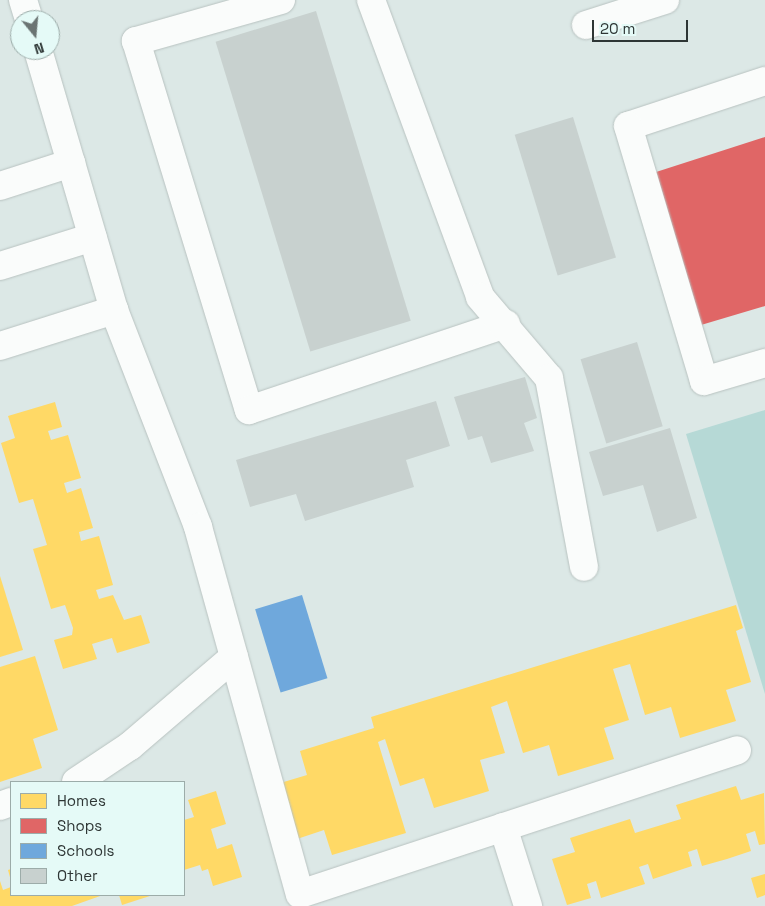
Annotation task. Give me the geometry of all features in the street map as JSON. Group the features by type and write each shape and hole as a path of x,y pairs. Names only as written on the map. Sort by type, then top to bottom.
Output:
{"lane":[{"path":"281,0 136,41 249,410 506,324"},
{"path":"371,0 480,297 506,324 549,378 584,567"},
{"path":"586,25 664,0"},
{"path":"41,60 114,310 198,527 300,894 737,750"},
{"path":"765,82 628,126 704,382 765,363"},
{"path":"0,186 71,163"},
{"path":"0,266 93,237"},
{"path":"0,346 114,310"},
{"path":"78,781 130,746 234,657"},
{"path":"503,827 528,906"}],"shaded area":[{"path":"765,410 765,694 686,434"}],"building: Homes":[{"path":"55,402 62,427 48,431 51,440 68,435 81,478 64,483 67,493 81,488 93,528 79,532 81,541 99,536 113,585 96,590 99,599 113,595 124,620 141,615 150,643 117,653 112,638 92,644 97,659 63,669 54,640 72,635 73,628 65,605 51,609 33,549 47,545 33,499 19,503 1,443 15,438 8,416"},
{"path":"0,576 23,650 0,657"},
{"path":"736,605 743,628 736,631 751,682 726,690 736,721 680,738 671,707 645,715 630,664 613,669 629,720 604,728 614,759 558,776 549,745 523,753 507,701 491,707 505,753 480,760 489,791 434,808 424,778 400,786 385,739 378,742 406,833 332,855 324,830 294,840 277,784 307,775 300,751 374,728 371,717"},
{"path":"35,656 58,730 33,739 42,768 0,782 0,667"},
{"path":"736,786 741,800 764,793 765,844 759,845 755,831 746,834 751,851 702,866 697,849 688,852 692,866 653,879 648,864 639,867 645,884 601,898 596,881 587,884 591,898 567,905 552,859 575,852 570,838 630,819 635,833 681,819 676,805"},
{"path":"216,791 226,824 211,829 217,849 232,844 242,877 213,886 208,869 202,871 200,865 185,870 185,820 194,817 188,800"},
{"path":"765,874 765,895 757,898 751,878"},
{"path":"0,881 3,890 10,887 10,896 100,896 72,906 0,906"},
{"path":"119,896 150,896 122,905"}],"building: Shops":[{"path":"765,137 765,306 701,325 653,173"}],"building: Schools":[{"path":"302,595 327,678 281,693 255,609"}],"building: Other":[{"path":"316,11 411,321 310,352 216,42"},
{"path":"573,117 616,258 558,275 515,135"},
{"path":"637,342 663,426 606,443 581,359"},
{"path":"525,377 537,418 524,423 534,451 491,463 482,436 468,440 454,397"},
{"path":"436,401 450,446 406,460 414,487 305,521 296,494 250,507 236,460"},
{"path":"670,428 697,518 657,532 643,485 603,496 589,452"}]}
